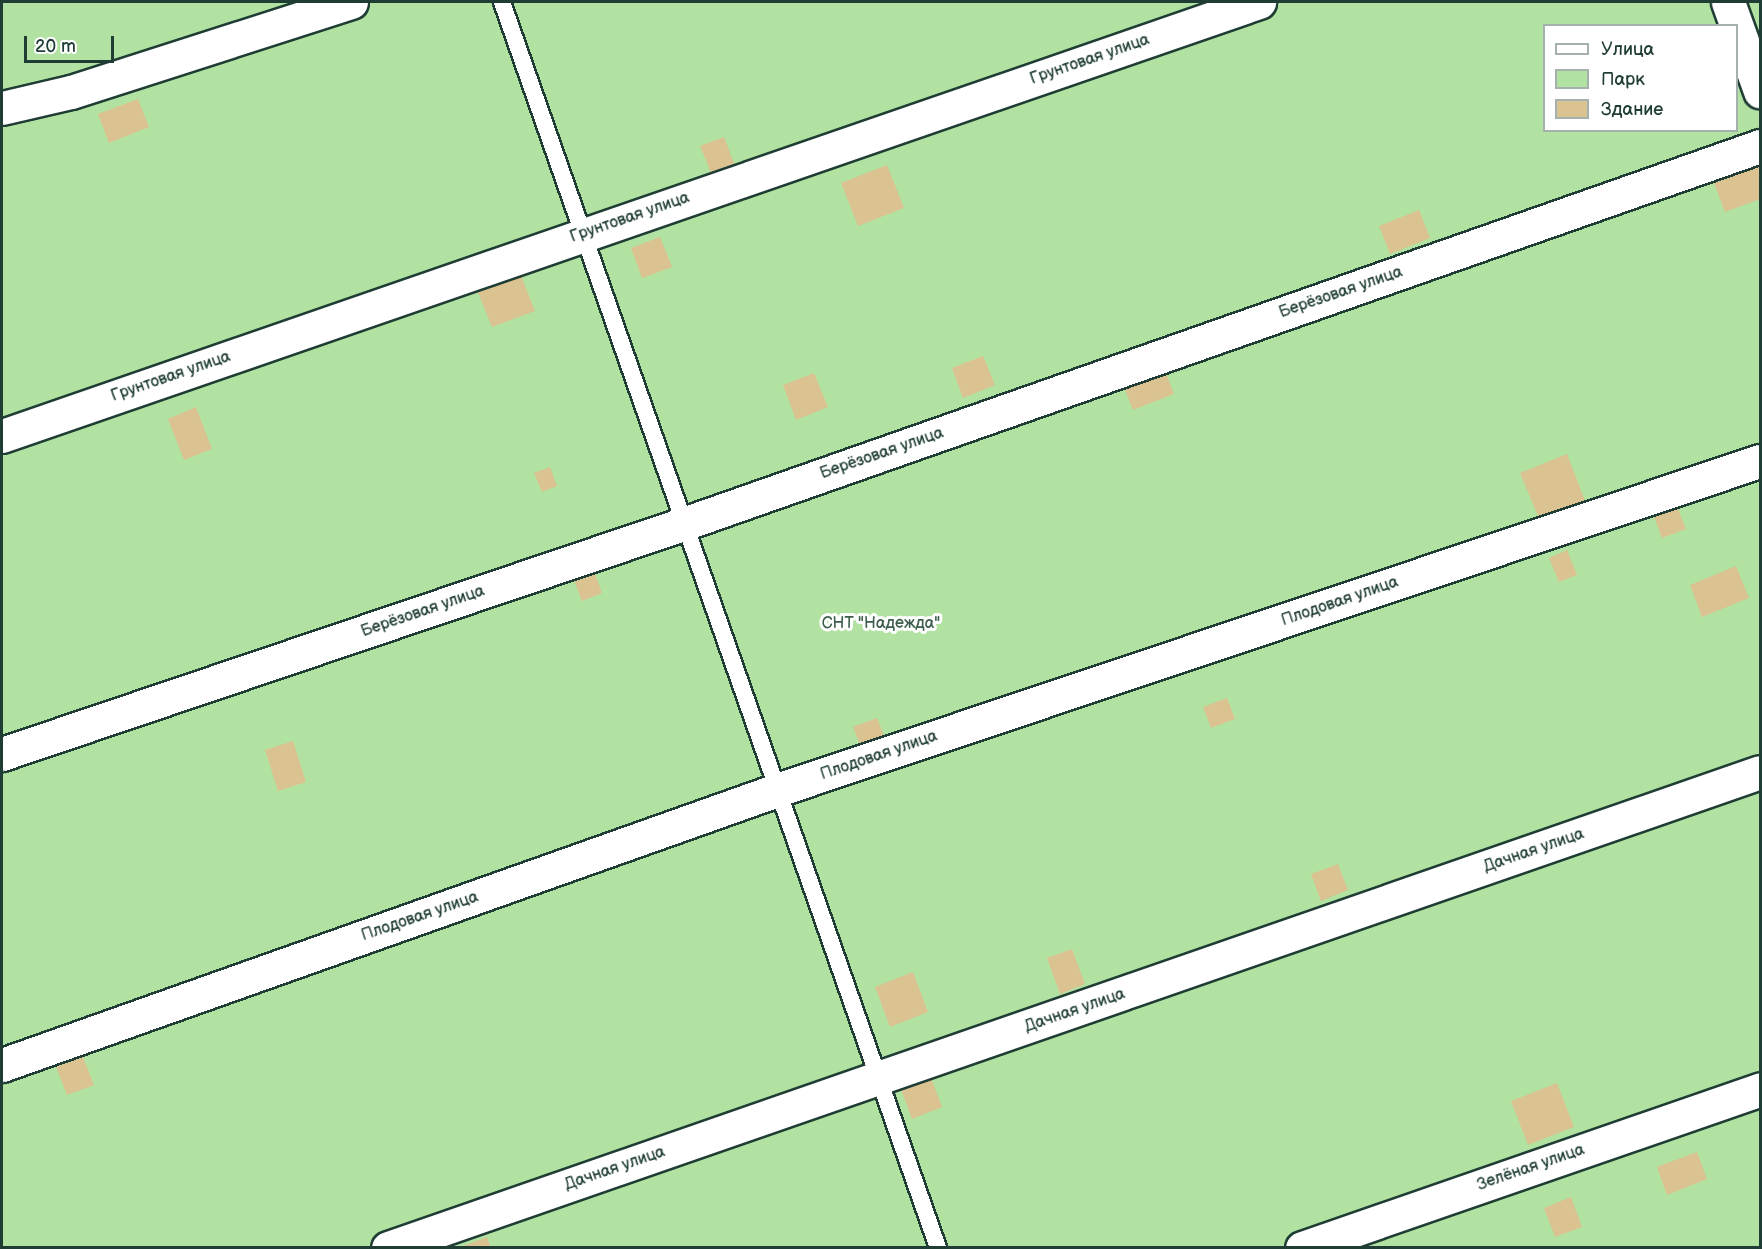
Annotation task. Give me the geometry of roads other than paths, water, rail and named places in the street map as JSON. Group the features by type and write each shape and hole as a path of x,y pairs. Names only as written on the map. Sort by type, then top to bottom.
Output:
{"street":[{"path":"2,108 71,92 351,2"},
{"name":"Грунтовая улица","path":"2,436 1259,2"},
{"path":"1728,2 1736,24"},
{"path":"1738,29 1761,91"},
{"name":"Берёзовая улица","path":"2,754 686,523 1761,146"},
{"name":"Плодовая улица","path":"2,1065 780,789 1761,461"},
{"name":"Дачная улица","path":"388,1248 1761,772"},
{"name":"Зелёная улица","path":"1302,1248 1761,1089"}],"lane":[{"path":"502,2 780,789 938,1248"}],"park label":[{"name":"СНТ \"Надежда\"","path":"881,624"}]}
